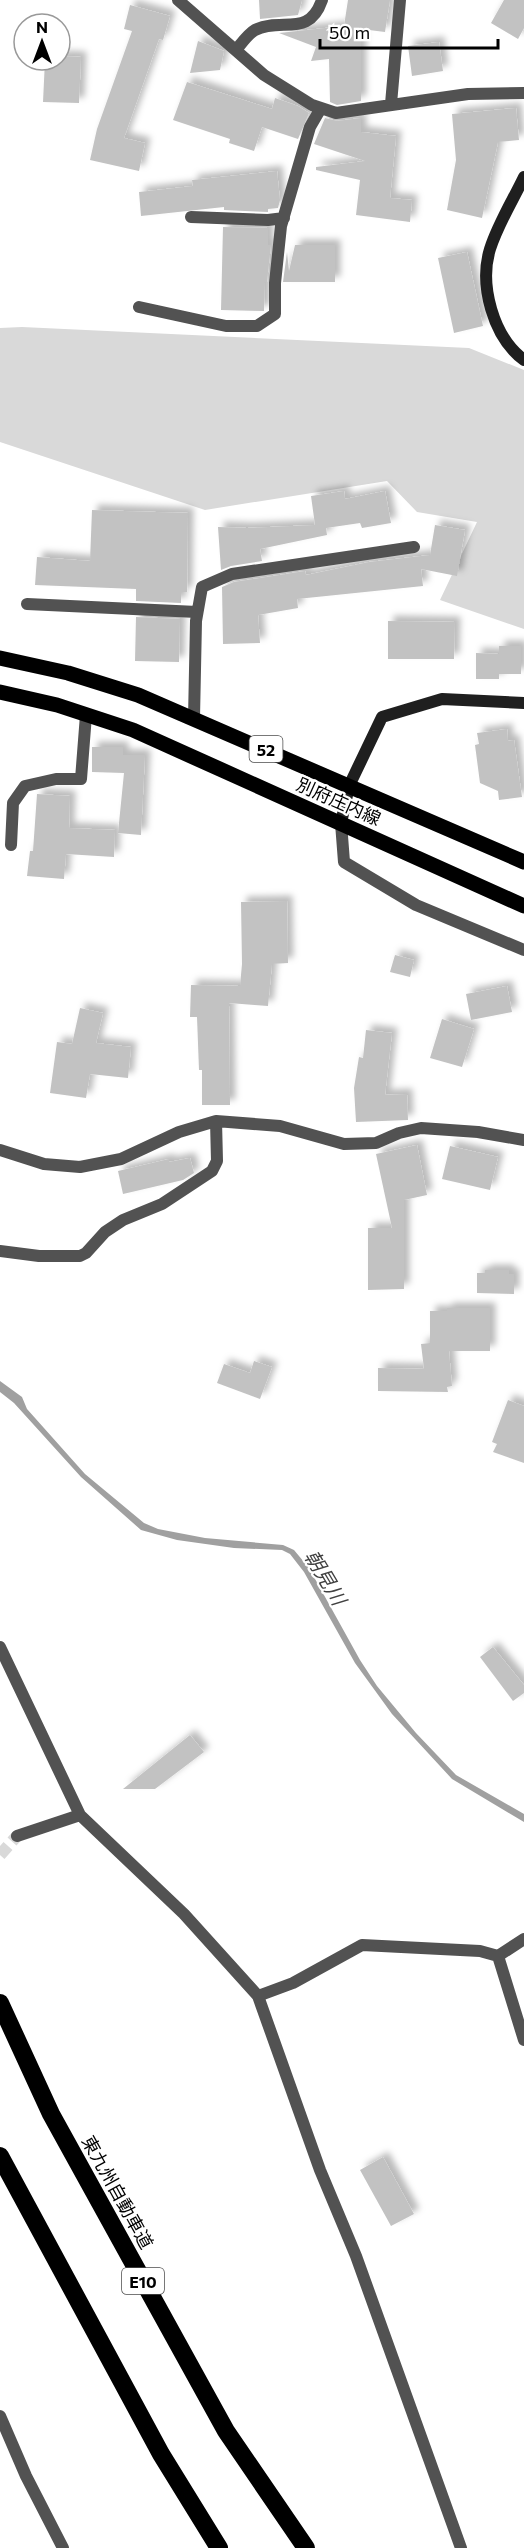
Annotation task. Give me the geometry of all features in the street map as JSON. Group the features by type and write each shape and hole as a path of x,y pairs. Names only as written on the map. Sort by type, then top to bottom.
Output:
{"highway":[{"name":"東九州自動車道","path":"0,2003 51,2114 226,2431 306,2548"},
{"path":"0,2156 160,2454 219,2548"}],"main road":[{"name":"別府庄内線","path":"0,658 68,673 138,695 524,862"},
{"name":"別府庄内線","path":"0,692 57,705 133,730 524,906"}],"street":[{"path":"178,0 264,75 312,105 336,113 468,94 524,93"},
{"path":"236,50 254,31 310,20 318,12 322,0"},
{"path":"391,104 399,0"},
{"path":"139,307 226,326 256,326 276,314 275,282 281,226 310,127 321,108"},
{"path":"524,177 489,251 487,284 492,313 499,328 508,343 524,360"},
{"path":"191,217 268,220 284,218"},
{"path":"194,718 197,612 202,587 232,574 414,547"},
{"path":"27,604 197,612"},
{"path":"524,703 442,699 382,717 349,786 340,824 344,862 416,905 524,950"},
{"path":"11,845 14,802 25,786 56,779 81,779 86,715"},
{"path":"0,1150 44,1164 80,1167 121,1159 178,1132 216,1121 280,1126 344,1144 376,1143 399,1133 421,1128 478,1132 524,1140"},
{"path":"0,1251 39,1256 80,1256 105,1232 123,1220 162,1204 212,1172 217,1161 216,1121"},
{"path":"0,1647 80,1815 184,1914 258,1996 320,2170 360,2267 461,2548"},
{"path":"17,1836 80,1815"},
{"path":"258,1996 293,1983 363,1945 480,1951 498,1956 524,1939"},
{"path":"498,1956 524,2040"},
{"path":"0,2416 26,2476 63,2548"}],"shaded area":[{"path":"22,327 469,348 524,370 524,629 440,600 477,522 417,512 387,481 205,510 0,442 0,328"},
{"path":"0,1381 22,1397 27,1409 85,1474 144,1523 158,1529 205,1538 283,1545 294,1550 309,1568 377,1686 416,1733 456,1775 524,1814 524,1822 452,1779 392,1714 355,1663 304,1572 290,1554 282,1550 234,1548 177,1540 141,1530 81,1477 14,1403 0,1392"}],"building":[{"path":"259,0 302,0 298,15 260,19"},
{"path":"348,0 390,0 385,32 361,29 361,101 337,105 330,102 329,59 311,61 316,47 279,33 344,26"},
{"path":"504,0 524,0 524,28 518,39 491,23"},
{"path":"130,5 170,16 163,40 159,39 124,138 145,143 139,171 90,160 97,129 132,31 124,29"},
{"path":"198,41 224,51 220,70 190,73"},
{"path":"439,42 443,71 412,76 408,46"},
{"path":"72,57 81,57 79,103 43,102 44,72 72,72"},
{"path":"187,82 272,109 275,98 298,106 309,113 298,139 262,127 254,151 229,143 230,139 173,120"},
{"path":"516,108 519,140 498,142 482,218 447,210 456,160 452,114"},
{"path":"325,118 337,121 361,118 361,132 396,136 390,198 412,200 410,222 356,215 360,180 316,170 316,167 365,161 314,144"},
{"path":"277,171 280,200 278,208 268,209 268,212 224,210 224,207 141,216 139,192 193,186 192,180"},
{"path":"223,227 268,228 268,245 271,245 267,282 265,282 264,311 221,310"},
{"path":"295,245 335,245 335,282 283,282 287,252 289,271"},
{"path":"467,252 483,326 454,333 438,258"},
{"path":"344,491 345,499 385,491 391,523 362,528 360,523 326,528 327,535 260,549 262,561 221,570 218,527 315,525 311,496"},
{"path":"92,510 188,513 187,592 181,592 181,603 136,601 136,589 35,585 37,557 90,561"},
{"path":"435,525 465,530 457,576 421,569 423,586 297,599 298,608 258,615 260,643 223,644 222,587 234,582 305,571 306,575 369,562 430,555"},
{"path":"136,617 180,619 179,662 135,661"},
{"path":"388,621 455,622 454,659 388,659"},
{"path":"499,646 521,646 521,674 499,674 499,679 476,679 476,653 499,654"},
{"path":"507,729 508,741 514,740 522,797 499,800 498,791 480,783 475,745 479,744 477,733"},
{"path":"92,747 123,747 123,755 145,755 141,835 118,833 124,773 92,772"},
{"path":"37,794 70,796 69,828 115,830 114,857 66,854 64,879 27,876 30,851 33,851"},
{"path":"287,901 288,963 272,964 268,1006 229,1003 230,1105 202,1105 202,1070 199,1070 197,1017 190,1017 191,985 240,986 241,902"},
{"path":"395,955 414,960 410,977 390,972"},
{"path":"507,986 512,1012 471,1020 466,994"},
{"path":"80,1008 103,1013 96,1043 131,1047 128,1078 90,1074 86,1098 50,1093 57,1042 72,1044"},
{"path":"442,1019 474,1029 462,1067 430,1058"},
{"path":"366,1030 392,1033 385,1095 407,1094 408,1120 356,1122 354,1088 359,1057 363,1058"},
{"path":"417,1145 427,1195 404,1200 404,1289 368,1290 368,1228 392,1228 376,1154"},
{"path":"450,1146 498,1157 490,1190 442,1179"},
{"path":"190,1158 194,1173 183,1180 123,1194 118,1171 169,1159 169,1162"},
{"path":"485,1270 509,1270 509,1274 514,1274 514,1294 477,1293 477,1273 485,1273"},
{"path":"447,1308 490,1308 490,1351 449,1351 452,1386 447,1387 448,1392 378,1391 378,1368 424,1369 421,1344 430,1343 430,1311 447,1311"},
{"path":"254,1361 272,1367 260,1399 217,1383 224,1364 250,1373"},
{"path":"508,1400 524,1406 524,1463 493,1452 497,1444 492,1442"},
{"path":"493,1647 524,1685 524,1693 513,1701 480,1657"},
{"path":"190,1735 204,1752 155,1789 123,1789"},
{"path":"383,2157 414,2214 391,2226 360,2170"}],"tunnel":[{"path":"0,1855 17,1836"}],"water label":[{"name":"朝見川","path":"326,1577"}]}
